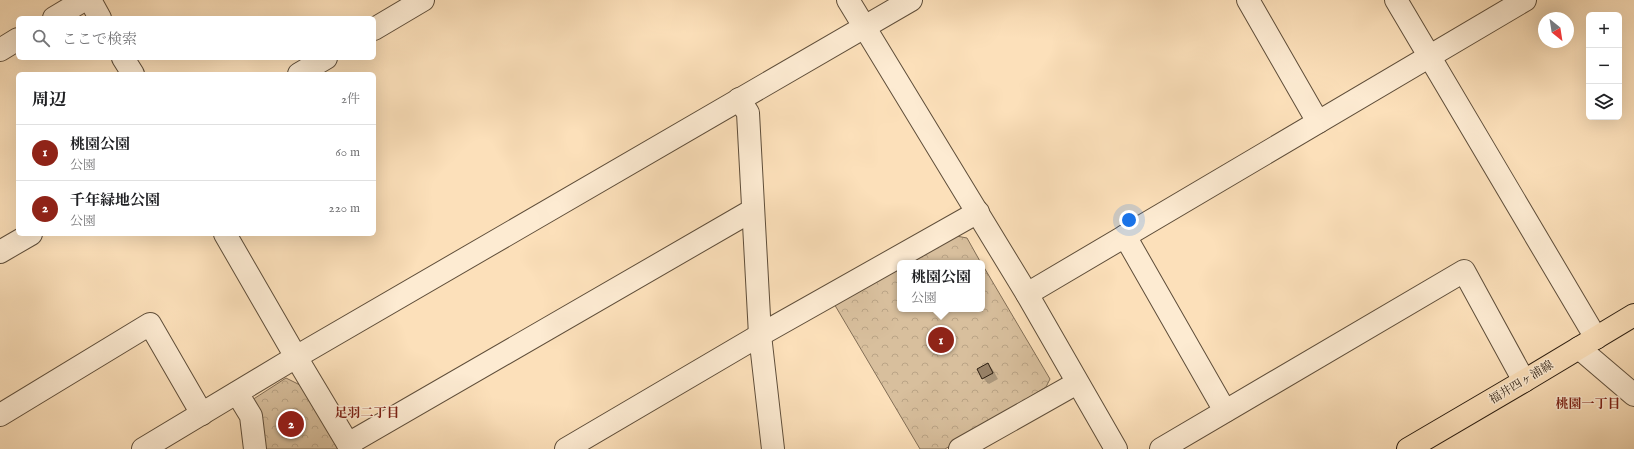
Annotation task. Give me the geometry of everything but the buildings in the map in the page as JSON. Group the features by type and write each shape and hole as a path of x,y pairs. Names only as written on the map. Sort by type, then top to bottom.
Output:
{"main road":[{"name":"福井四ヶ浦線","path":"1408,449 1634,315"}],"street":[{"path":"57,16 84,0"},
{"path":"90,0 99,16"},
{"path":"376,27 394,8 423,0"},
{"path":"848,0 1027,294 1116,449"},
{"path":"143,449 296,357 911,0"},
{"path":"1248,0 1318,122"},
{"path":"1396,0 1588,343 1634,395"},
{"path":"1027,294 1525,0"},
{"path":"0,50 16,40"},
{"path":"124,60 132,72"},
{"path":"302,72 323,60"},
{"path":"740,99 748,113 760,335 773,449"},
{"path":"566,449 760,335 978,212"},
{"path":"226,236 349,446 739,218 746,214 753,213"},
{"path":"0,252 27,236"},
{"path":"1125,236 1225,411"},
{"path":"1161,449 1464,271 1524,381"},
{"path":"0,415 150,324 202,414"},
{"path":"960,449 1077,383"},
{"path":"237,392 251,416 255,449"}],"green space":[{"path":"951,235 967,238 979,260 906,260"},
{"path":"897,266 897,312 985,312 985,269 1050,379 1046,387 945,449 920,449 833,302"},
{"path":"286,378 304,387 342,449 259,449 252,400"}],"place":[{"name":"桃園公園","path":"941,340"},
{"name":"千年緑地公園","path":"291,424"}],"district":[{"name":"桃園一丁目","path":"1588,403"},
{"name":"足羽二丁目","path":"367,412"}]}
